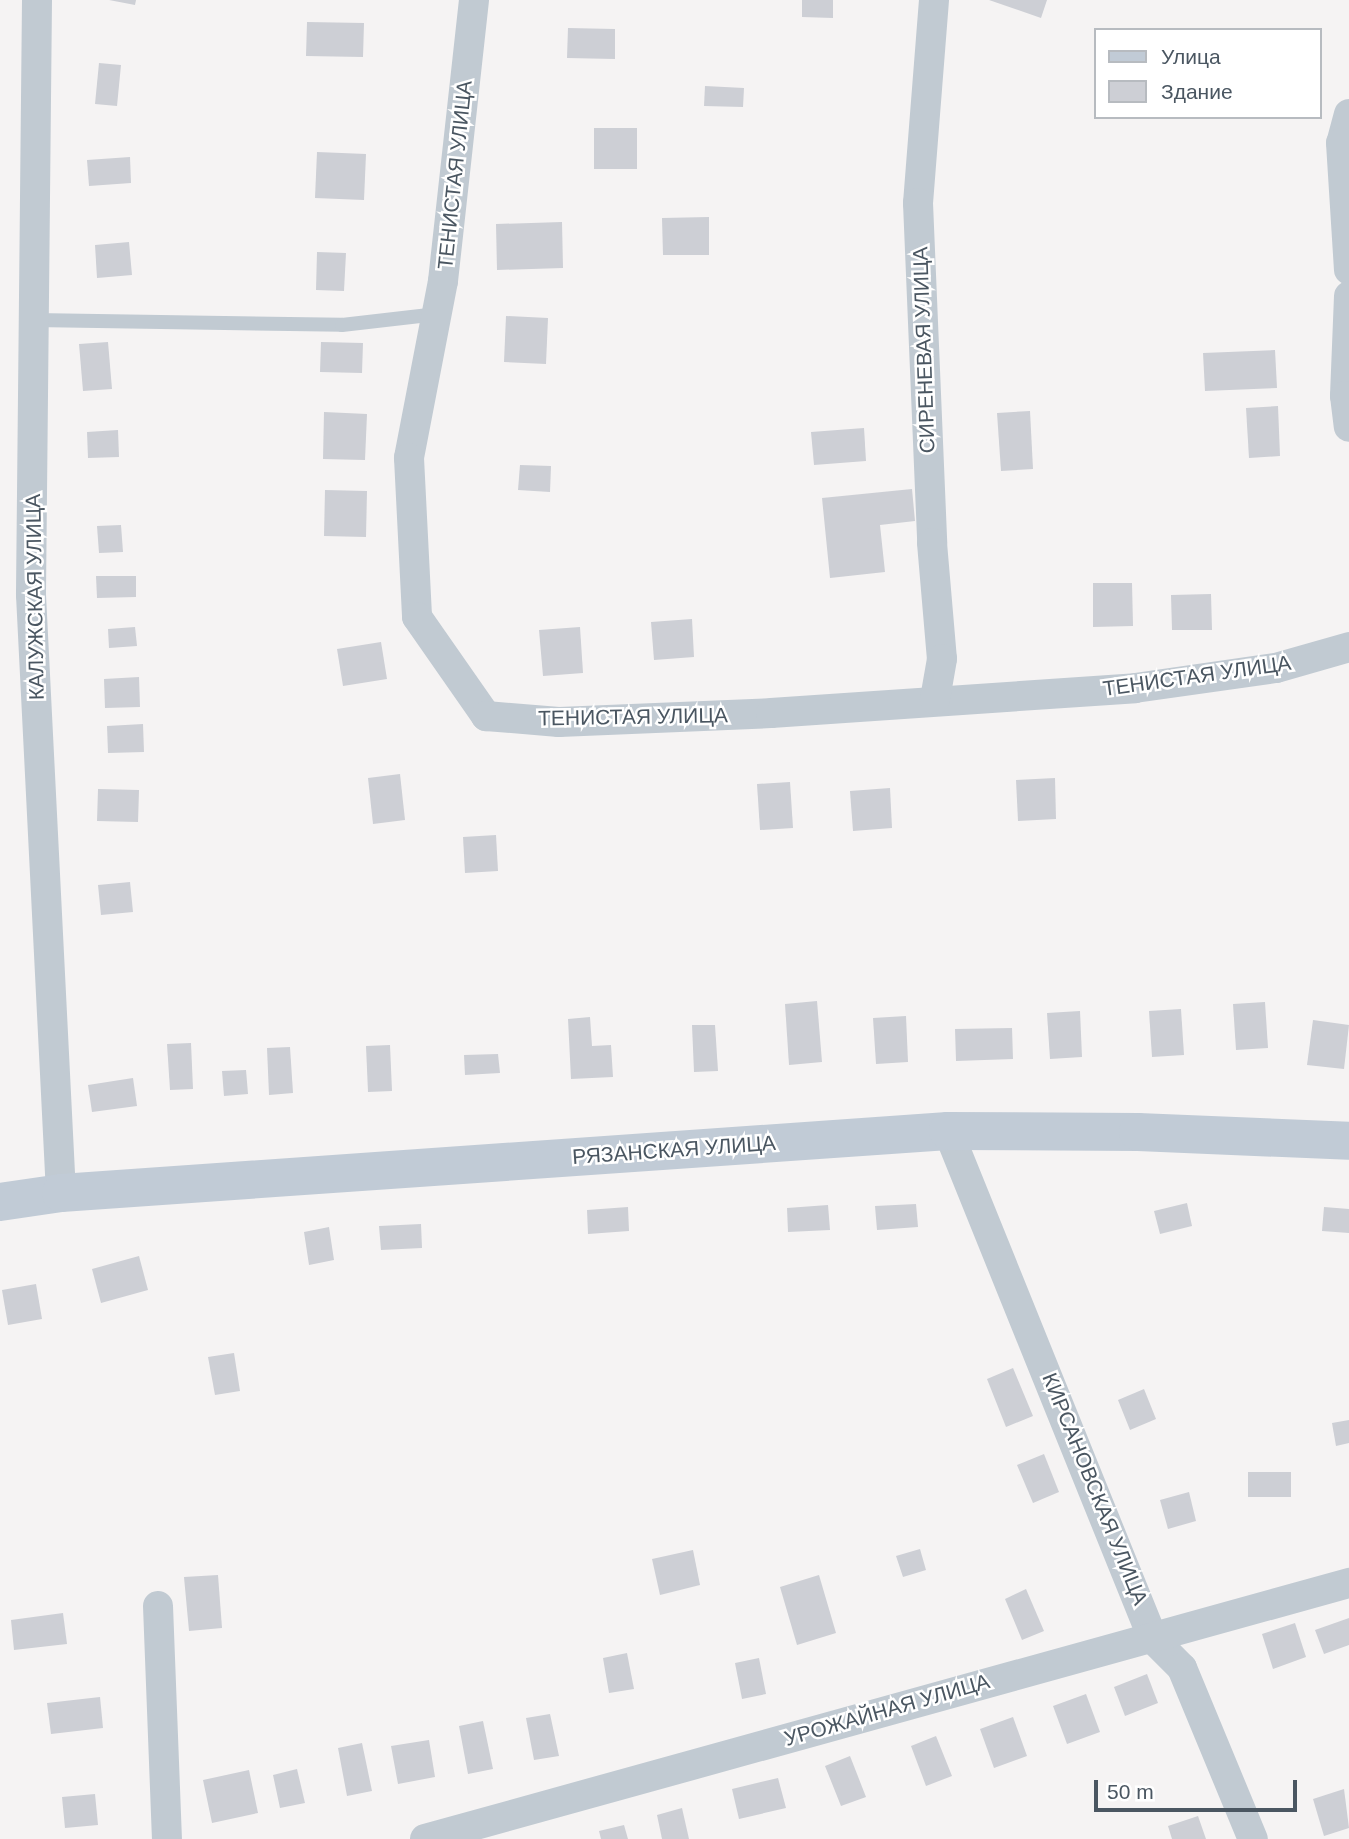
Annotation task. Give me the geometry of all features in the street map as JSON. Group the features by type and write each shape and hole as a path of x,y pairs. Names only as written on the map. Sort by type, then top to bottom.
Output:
{"main road":[{"name":"РЯЗАНСКАЯ УЛИЦА","path":"0,1202 61,1193 948,1131 1138,1132 1349,1141"}],"street":[{"name":"КАЛУЖСКАЯ УЛИЦА","path":"37,0 31,595 61,1193"},
{"name":"ТЕНИСТАЯ УЛИЦА","path":"474,0 437,314 409,458 417,617 486,716 559,722 771,713 935,699 1135,688 1276,668 1349,647"},
{"name":"СИРЕНЕВАЯ УЛИЦА","path":"934,0 918,203 932,543 942,659 935,699"},
{"path":"1349,114 1341,143 1349,270"},
{"path":"1349,296 1345,397 1349,428"},
{"name":"КИРСАНОВСКАЯ УЛИЦА","path":"948,1131 1153,1639 1182,1668 1253,1839"},
{"name":"УРОЖАЙНАЯ УЛИЦА","path":"425,1839 505,1829 1108,1647 1153,1639 1349,1583"},
{"path":"158,1606 167,1839"}],"lane":[{"path":"34,320 342,325 437,314"}],"building":[{"path":"109,0 136,0 135,5"},
{"path":"802,0 833,0 833,18 802,17"},
{"path":"989,0 1047,0 1041,18"},
{"path":"307,22 364,23 363,57 306,56"},
{"path":"568,28 615,29 615,59 567,58"},
{"path":"99,63 121,65 117,106 95,104"},
{"path":"705,86 744,88 743,107 704,106"},
{"path":"594,128 637,128 637,169 594,169"},
{"path":"317,152 366,154 364,200 315,198"},
{"path":"130,157 131,183 89,186 87,160"},
{"path":"709,217 709,255 663,255 662,218"},
{"path":"562,222 563,268 497,270 496,224"},
{"path":"129,242 132,275 97,278 95,245"},
{"path":"317,252 346,253 344,291 316,290"},
{"path":"506,316 548,318 546,364 504,362"},
{"path":"108,342 112,389 83,391 79,344"},
{"path":"321,342 363,343 362,373 320,372"},
{"path":"1275,350 1277,388 1205,391 1203,353"},
{"path":"1278,406 1280,456 1249,458 1246,408"},
{"path":"1030,411 1033,469 1001,471 997,413"},
{"path":"324,412 367,414 365,460 323,459"},
{"path":"864,428 866,461 814,465 811,432"},
{"path":"118,430 119,457 88,458 87,432"},
{"path":"520,465 551,466 550,492 518,490"},
{"path":"912,489 915,521 880,525 885,572 830,578 822,498"},
{"path":"325,490 367,491 366,537 324,536"},
{"path":"121,525 123,552 99,553 97,526"},
{"path":"96,576 136,576 136,597 97,598"},
{"path":"1093,583 1132,583 1133,626 1093,627"},
{"path":"1211,594 1212,630 1172,630 1171,595"},
{"path":"692,619 694,657 654,660 651,622"},
{"path":"135,627 137,646 109,648 108,629"},
{"path":"580,627 583,673 543,676 539,630"},
{"path":"381,642 387,679 343,686 337,649"},
{"path":"139,677 140,707 105,708 104,679"},
{"path":"143,724 144,752 108,753 107,726"},
{"path":"400,774 405,820 373,824 368,778"},
{"path":"1055,778 1056,819 1018,821 1016,780"},
{"path":"790,782 793,828 760,830 757,784"},
{"path":"890,788 892,828 853,831 850,791"},
{"path":"98,789 139,790 138,822 97,821"},
{"path":"496,835 498,871 465,873 463,837"},
{"path":"130,882 133,912 101,915 98,885"},
{"path":"817,1001 822,1062 789,1065 785,1004"},
{"path":"1265,1002 1268,1048 1236,1050 1233,1004"},
{"path":"1181,1009 1184,1055 1152,1057 1149,1011"},
{"path":"1080,1011 1082,1057 1050,1059 1047,1013"},
{"path":"906,1016 908,1062 876,1064 873,1018"},
{"path":"590,1017 592,1046 611,1045 613,1077 571,1079 568,1019"},
{"path":"1313,1020 1349,1025 1344,1069 1307,1065"},
{"path":"692,1025 715,1025 718,1071 694,1072"},
{"path":"1012,1028 1013,1059 956,1061 955,1029"},
{"path":"191,1043 193,1089 170,1090 167,1044"},
{"path":"390,1045 392,1091 368,1092 366,1046"},
{"path":"290,1047 293,1093 269,1095 267,1048"},
{"path":"498,1054 500,1073 465,1075 464,1055"},
{"path":"246,1070 248,1094 224,1096 222,1071"},
{"path":"133,1078 137,1106 92,1112 88,1085"},
{"path":"1187,1203 1192,1226 1160,1234 1154,1211"},
{"path":"916,1204 918,1227 877,1230 875,1206"},
{"path":"828,1205 830,1230 788,1232 787,1208"},
{"path":"628,1207 629,1231 588,1234 587,1210"},
{"path":"1324,1207 1349,1209 1349,1233 1322,1231"},
{"path":"421,1224 422,1248 381,1250 379,1226"},
{"path":"329,1227 334,1260 309,1265 304,1232"},
{"path":"139,1256 148,1290 101,1303 92,1269"},
{"path":"36,1284 42,1319 8,1325 2,1290"},
{"path":"234,1353 240,1391 215,1395 208,1357"},
{"path":"1013,1368 1033,1416 1006,1427 987,1379"},
{"path":"1144,1389 1156,1419 1130,1430 1118,1400"},
{"path":"1349,1420 1349,1443 1336,1446 1332,1423"},
{"path":"1044,1454 1059,1492 1033,1503 1017,1465"},
{"path":"1248,1472 1291,1472 1291,1497 1248,1497"},
{"path":"1189,1492 1196,1521 1168,1529 1160,1500"},
{"path":"920,1549 926,1570 903,1577 896,1556"},
{"path":"693,1550 700,1585 660,1595 652,1559"},
{"path":"218,1575 222,1628 189,1631 184,1577"},
{"path":"819,1575 836,1633 797,1645 780,1587"},
{"path":"1026,1589 1044,1631 1022,1640 1005,1599"},
{"path":"63,1613 67,1644 14,1650 11,1620"},
{"path":"1349,1618 1349,1645 1324,1654 1315,1630"},
{"path":"1295,1623 1306,1657 1273,1669 1262,1634"},
{"path":"627,1653 634,1689 609,1693 603,1658"},
{"path":"759,1658 766,1694 742,1699 735,1663"},
{"path":"1147,1674 1158,1703 1125,1716 1114,1687"},
{"path":"1086,1694 1100,1732 1067,1744 1053,1706"},
{"path":"100,1697 103,1728 51,1734 47,1703"},
{"path":"550,1714 559,1756 534,1760 526,1718"},
{"path":"1013,1717 1027,1756 994,1768 980,1729"},
{"path":"483,1721 493,1769 468,1774 459,1726"},
{"path":"936,1736 952,1776 926,1786 911,1746"},
{"path":"429,1740 435,1777 398,1784 391,1746"},
{"path":"362,1743 372,1791 347,1796 338,1748"},
{"path":"850,1756 866,1797 841,1806 825,1766"},
{"path":"297,1769 305,1803 280,1808 273,1775"},
{"path":"249,1770 258,1813 212,1823 203,1780"},
{"path":"778,1778 786,1808 739,1819 732,1789"},
{"path":"1344,1789 1349,1828 1324,1836 1313,1799"},
{"path":"95,1794 98,1825 65,1828 62,1797"},
{"path":"682,1808 689,1839 662,1839 657,1815"},
{"path":"1198,1816 1206,1839 1172,1839 1168,1826"},
{"path":"624,1825 628,1839 601,1839 599,1831"}]}
